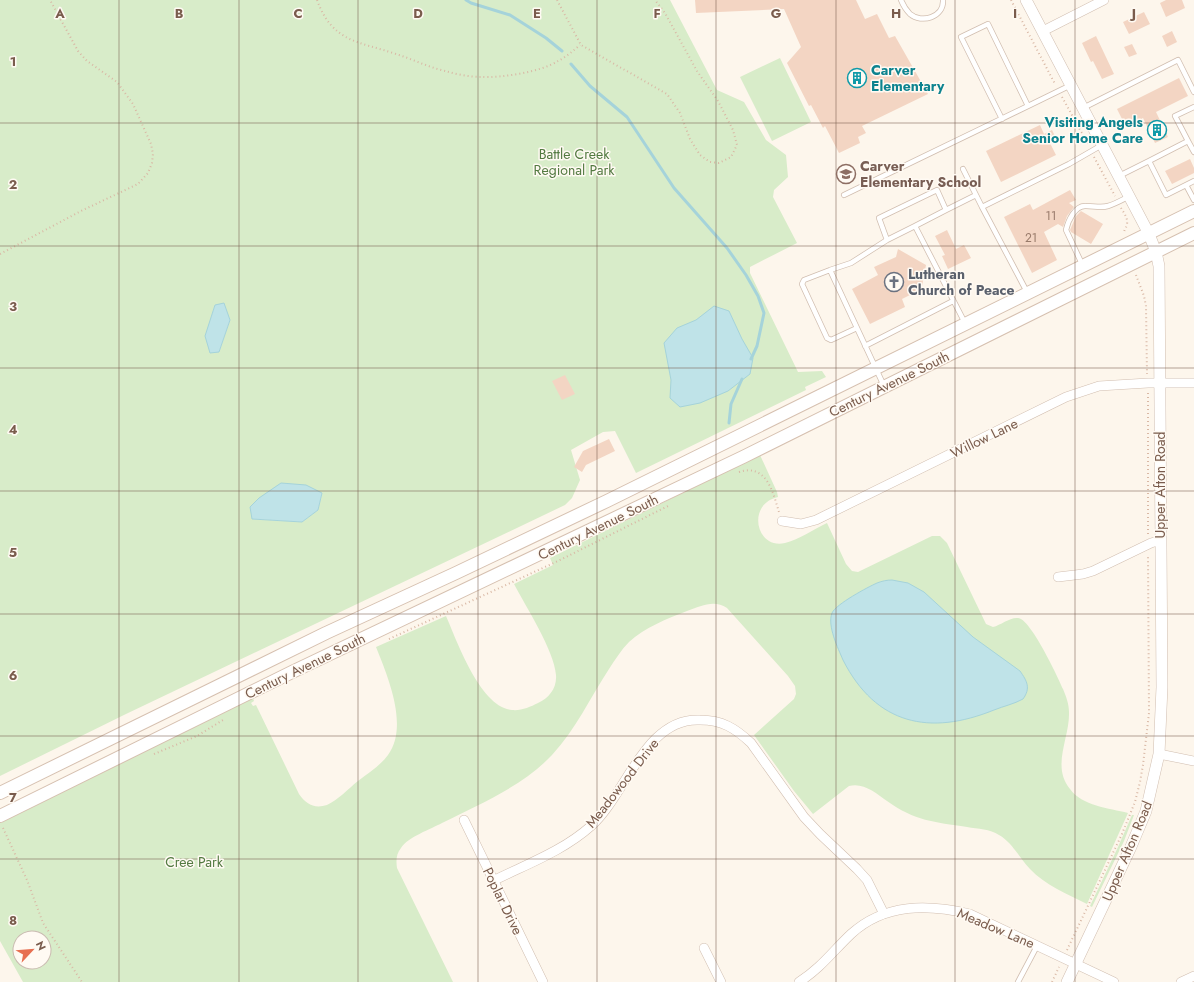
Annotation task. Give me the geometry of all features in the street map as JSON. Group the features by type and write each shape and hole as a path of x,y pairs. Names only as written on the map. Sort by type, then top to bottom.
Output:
{"main road":[{"name":"Century Avenue South","path":"0,793 326,633 449,577 607,502 1194,211"},
{"name":"Century Avenue South","path":"0,816 306,665 601,526 1194,233"}],"street":[{"name":"Upper Afton Road","path":"1026,0 1149,234 1156,252 1159,266 1162,687 1159,754 1148,803 1138,832 1067,982"},
{"path":"1043,31 1104,0"},
{"name":"Willow Lane","path":"782,521 801,524 816,520 1066,397 1099,386 1148,383 1194,383"},
{"path":"1058,577 1084,574 1093,571 1148,544 1161,540"},
{"name":"Meadowood Drive","path":"493,881 564,846 593,824 605,810 648,747 668,728 682,722 697,719 712,720 727,725 751,743 791,801 804,817 867,880 884,914"},
{"path":"1159,754 1194,761"},
{"name":"Poplar Drive","path":"464,820 543,982"},
{"name":"Meadow Lane","path":"800,982 824,963 852,933 866,923 884,914 902,909 921,907 948,909 970,914 1114,982"},
{"path":"704,948 721,982"},
{"path":"1181,982 1194,976"}],"lane":[{"path":"901,0 908,12 914,17 920,19 926,19 938,13 942,9 943,0"},
{"path":"1002,119 961,37 981,27 988,24 1028,106"},
{"path":"1083,108 1178,60 1194,92"},
{"path":"844,195 1071,85"},
{"path":"1194,107 1176,116 1194,152"},
{"path":"1119,176 1188,141"},
{"path":"982,207 1069,164 1102,145"},
{"path":"1149,161 1166,195 1194,181"},
{"path":"963,169 1028,293"},
{"path":"1186,185 1194,200"},
{"path":"887,240 878,220 880,216 936,190 946,210"},
{"path":"857,328 831,340 827,338 802,284 804,280 851,263 887,240 976,195"},
{"path":"1083,266 1066,230 1067,224 1075,210 1081,206 1110,206 1129,196"},
{"path":"915,226 965,324"},
{"path":"830,270 884,386"},
{"path":"865,346 953,301"},
{"path":"1018,982 1036,946"}],"path":[{"path":"0,254 81,210 138,184 148,173 152,163 153,154 151,144 133,104 117,82 87,61 78,50 50,0"},
{"path":"317,0 321,11 337,32 360,44 394,53 444,71 481,77 505,76 532,71 557,62 581,45"},
{"path":"557,0 581,45 667,94 680,113 690,139 700,155 710,162 719,163 732,157 736,146 733,130 718,101 697,71 665,13 655,0"},
{"path":"1011,0 1054,81"},
{"path":"1063,99 1126,218 1127,224 1124,231"},
{"path":"1052,982 1122,834 1135,802 1141,777 1149,713 1148,383 1146,306 1138,280"},
{"path":"739,473 748,470 760,473 764,477 772,491 782,521"},
{"path":"389,639 546,567 674,504"},
{"path":"152,754 197,736 225,718"},
{"path":"8,825 1,829 27,880 43,923 82,982"}],"green space":[{"name":"Battle Creek Regional Park","path":"0,0 670,0 717,90 744,102 766,140 786,155 788,177 774,190 773,197 797,243 750,267 750,273 798,372 822,371 826,377 805,387 806,390 636,473 615,431 603,432 571,450 580,480 572,498 565,505 126,714 0,776","holes":["215,305 230,320 219,352 211,318","322,493 318,510 302,522 252,519"]},
{"path":"780,58 811,122 772,141 740,77"},
{"name":"Cree Park","path":"760,455 778,497 768,501 762,508 759,516 759,525 767,540 775,543 790,542 827,523 846,564 852,571 858,572 932,536 940,536 947,543 986,624 993,627 1018,618 1029,627 1050,661 1067,700 1069,712 1069,722 1063,752 1062,771 1070,789 1081,799 1096,806 1128,813 1087,904 1042,880 1026,865 1004,838 995,833 916,817 897,808 864,787 854,785 849,786 813,814 794,791 754,735 794,699 796,694 795,686 788,676 727,608 717,604 707,604 664,620 642,632 629,642 602,680 561,745 541,766 500,794 414,837 404,844 399,850 396,863 397,868 453,982 23,982 16,970 52,970 52,930 12,930 12,962 0,941 0,823 253,698 254,701 251,703 253,706 256,705 299,794 311,805 327,805 381,763 388,755 394,743 397,730 397,716 391,687 376,647 446,616 463,656 480,686 490,698 500,706 512,710 522,709 538,703 552,692 556,675 550,653 514,584 553,565 550,558"},
{"path":"1132,815 1134,815 1124,841 1092,907 1090,906"}],"water":[{"path":"224,303 230,320 219,352 210,353 205,336 215,305"},
{"path":"714,306 729,311 753,358 750,374 728,391 700,403 680,407 670,398 671,380 664,343 677,328 696,320"},
{"path":"281,483 306,485 322,493 318,510 302,522 252,519 250,507 259,498"},
{"path":"892,580 908,583 924,592 973,637 1020,671 1025,678 1027,685 1027,691 1023,699 1013,704 970,718 948,722 927,723 907,719 888,711 872,699 856,682 843,660 832,630 831,618 832,613 839,605 853,596 877,583"}],"building":[{"name":"Carver Elementary","path":"695,0 856,0 865,19 877,14 889,38 895,36 928,94 862,126 866,133 858,137 860,143 839,153 825,126 823,128 811,105 809,106 787,63 801,47 784,9 696,13"},
{"path":"1166,0 1182,0 1185,8 1166,17 1160,3"},
{"path":"1144,12 1150,24 1129,34 1123,22"},
{"path":"1172,31 1177,42 1167,47 1162,36"},
{"path":"1096,36 1114,74 1102,79 1093,61 1091,62 1082,43"},
{"path":"1132,44 1137,54 1129,57 1124,47"},
{"path":"1179,78 1188,96 1156,112 1168,137 1155,143 1143,118 1126,127 1117,109"},
{"path":"1040,125 1044,134 1052,130 1057,140 1050,143 1056,155 1001,182 986,151"},
{"path":"1190,159 1194,168 1194,173 1172,184 1165,171"},
{"path":"1070,190 1076,200 1069,203 1074,207 1067,216 1063,227 1058,224 1044,232 1057,260 1032,273 1004,217 1030,204 1033,210"},
{"path":"1081,211 1103,224 1091,244 1070,230 1076,216"},
{"path":"947,230 956,249 964,245 971,258 948,269 942,256 945,255 935,236"},
{"name":"Lutheran Church of Peace","path":"898,249 926,265 920,297 914,293 902,299 905,307 870,324 852,289 878,275 874,267 896,257"},
{"path":"565,375 575,394 562,400 552,381"},
{"path":"609,439 615,451 586,465 582,472 574,467 583,451"}],"waterway":[{"path":"466,0 471,3 510,15 546,38 562,51"},
{"path":"571,64 590,86 627,117 674,188 727,248 746,275 758,296 764,313 757,346 751,359"},
{"path":"729,423 731,404 742,379"}],"place":[{"name":"Carver Elementary","path":"857,78"},
{"name":"Visiting Angels Senior Home Care","path":"1157,130"},
{"name":"Carver Elementary School","path":"846,174"},
{"name":"Lutheran Church of Peace","path":"894,282"}]}
